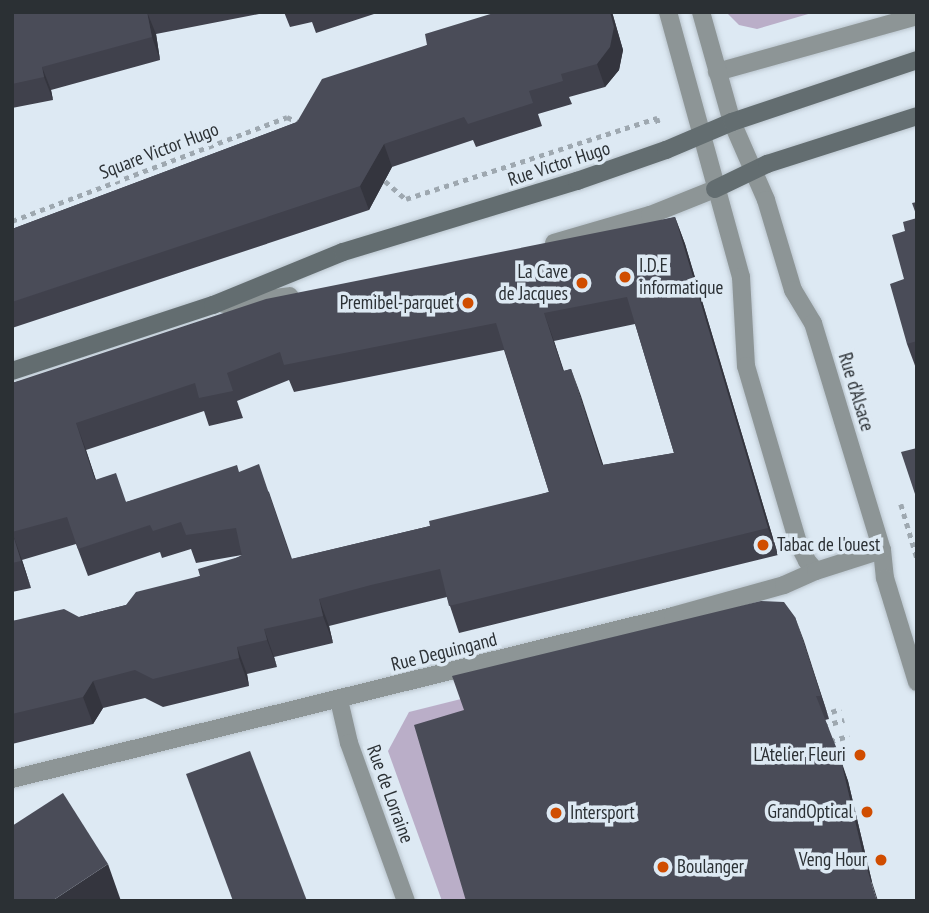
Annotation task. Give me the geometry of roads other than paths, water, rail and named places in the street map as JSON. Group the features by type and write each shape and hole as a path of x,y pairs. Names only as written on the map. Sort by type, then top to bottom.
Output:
{"main road":[{"name":"Rue Victor Hugo","path":"12,371 213,305 344,252 577,181 732,122 917,60"},
{"path":"715,189 753,170 917,116"}],"street":[{"path":"667,12 741,277 746,366 800,550 816,571"},
{"name":"Rue d'Alsace","path":"701,12 732,122 766,200 793,290 813,323 882,550 885,578 917,682"},
{"path":"717,72 917,16"},
{"path":"541,246 629,222 715,189"},
{"name":"Rue Victor Hugo","path":"213,305 303,295"},
{"name":"Rue Deguingand","path":"12,779 673,616 783,585 816,571 882,550"},
{"name":"Rue de Lorraine","path":"339,699 349,743 406,901"}],"place":[{"name":"I.D.E informatique","path":"625,277"},
{"name":"La Cave de Jacques","path":"582,283"},
{"name":"Premibel-parquet","path":"468,303"},
{"name":"Tabac de l'ouest","path":"763,545"},
{"name":"L'Atelier Fleuri","path":"860,755"},
{"name":"GrandOptical","path":"867,812"},
{"name":"Intersport","path":"556,813"},
{"name":"Veng Hour","path":"881,860"},
{"name":"Boulanger","path":"663,867"}]}
